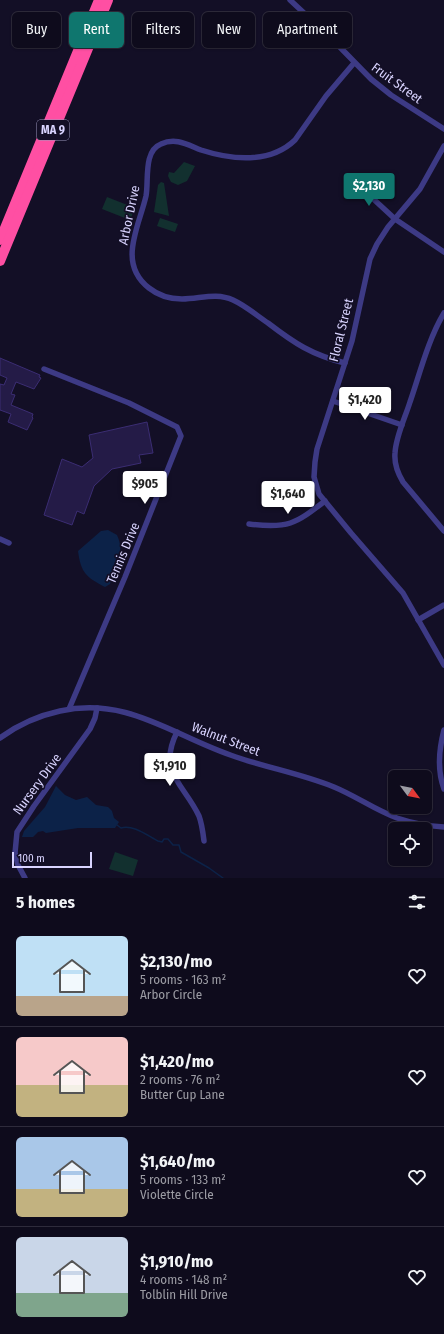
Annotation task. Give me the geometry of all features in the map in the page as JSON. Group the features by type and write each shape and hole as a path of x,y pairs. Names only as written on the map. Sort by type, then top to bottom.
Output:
{"highway":[{"name":"MA 9","path":"0,240 99,0"},
{"name":"MA 9","path":"0,261 108,0"}],"street":[{"name":"Fruit Street","path":"290,0 331,38 354,63 391,95 444,129"},
{"name":"Arbor Drive","path":"344,363 327,359 309,351 253,311 232,299 215,296 176,299 160,295 145,285 136,275 132,261 132,253 135,229 146,194 148,167 151,155 155,148 162,143 176,141 210,153 239,158 258,158 278,152 289,146 295,140 326,96 354,63"},
{"name":"Floral Street","path":"444,146 420,189 395,219 377,244 370,260 355,328 315,462 314,477 317,488 325,501 403,593 444,665"},
{"path":"355,182 395,219 444,252"},
{"path":"444,313 432,338 402,425 395,453 397,473 444,531"},
{"name":"Tennis Drive","path":"44,369 158,417 178,427 181,436 128,570 69,710"},
{"path":"333,401 402,425"},
{"path":"249,524 272,526 291,523 303,518 325,501"},
{"path":"0,539 9,543"},
{"path":"418,620 444,604"},
{"name":"Walnut Street","path":"0,738 23,723 42,716 69,710 98,708 127,712 235,757 303,776 334,787 396,818 424,825 444,827"},
{"name":"Nursery Drive","path":"25,878 18,865 15,853 17,832 90,729 98,708"},
{"path":"444,730 440,751 439,770 444,789"},
{"path":"177,732 170,751 170,764 174,776 199,816 204,841"}],"green space":[{"path":"184,162 195,166 187,181 178,185 171,182 168,176 169,172 174,173"},
{"path":"161,182 164,183 169,216 154,212 158,185"},
{"path":"107,197 135,208 130,220 102,209"},
{"path":"160,218 178,224 175,232 157,226"},
{"path":"115,852 138,860 133,876 109,869"}],"water":[{"path":"108,530 117,535 120,553 110,584 105,587 86,574 81,564 78,551 101,531"},
{"path":"56,786 65,795 76,800 87,797 96,805 108,807 112,811 114,818 119,822 115,828 78,828 46,833 43,831 38,832 33,837 22,837 24,831 45,807"}],"building":[{"path":"0,358 40,375 39,377 41,378 34,389 16,382 11,394 15,395 11,405 33,414 33,418 27,430 8,422 11,414 0,410 0,384 4,385 7,378 0,375"},
{"path":"147,422 153,453 139,455 141,463 112,469 94,486 84,514 77,511 72,525 44,515 62,459 82,467 93,458 89,435"}],"waterway":[{"path":"117,825 121,828 126,827 135,829 158,841 162,842 164,839 168,839 173,845 179,845 181,852 223,878"}]}
